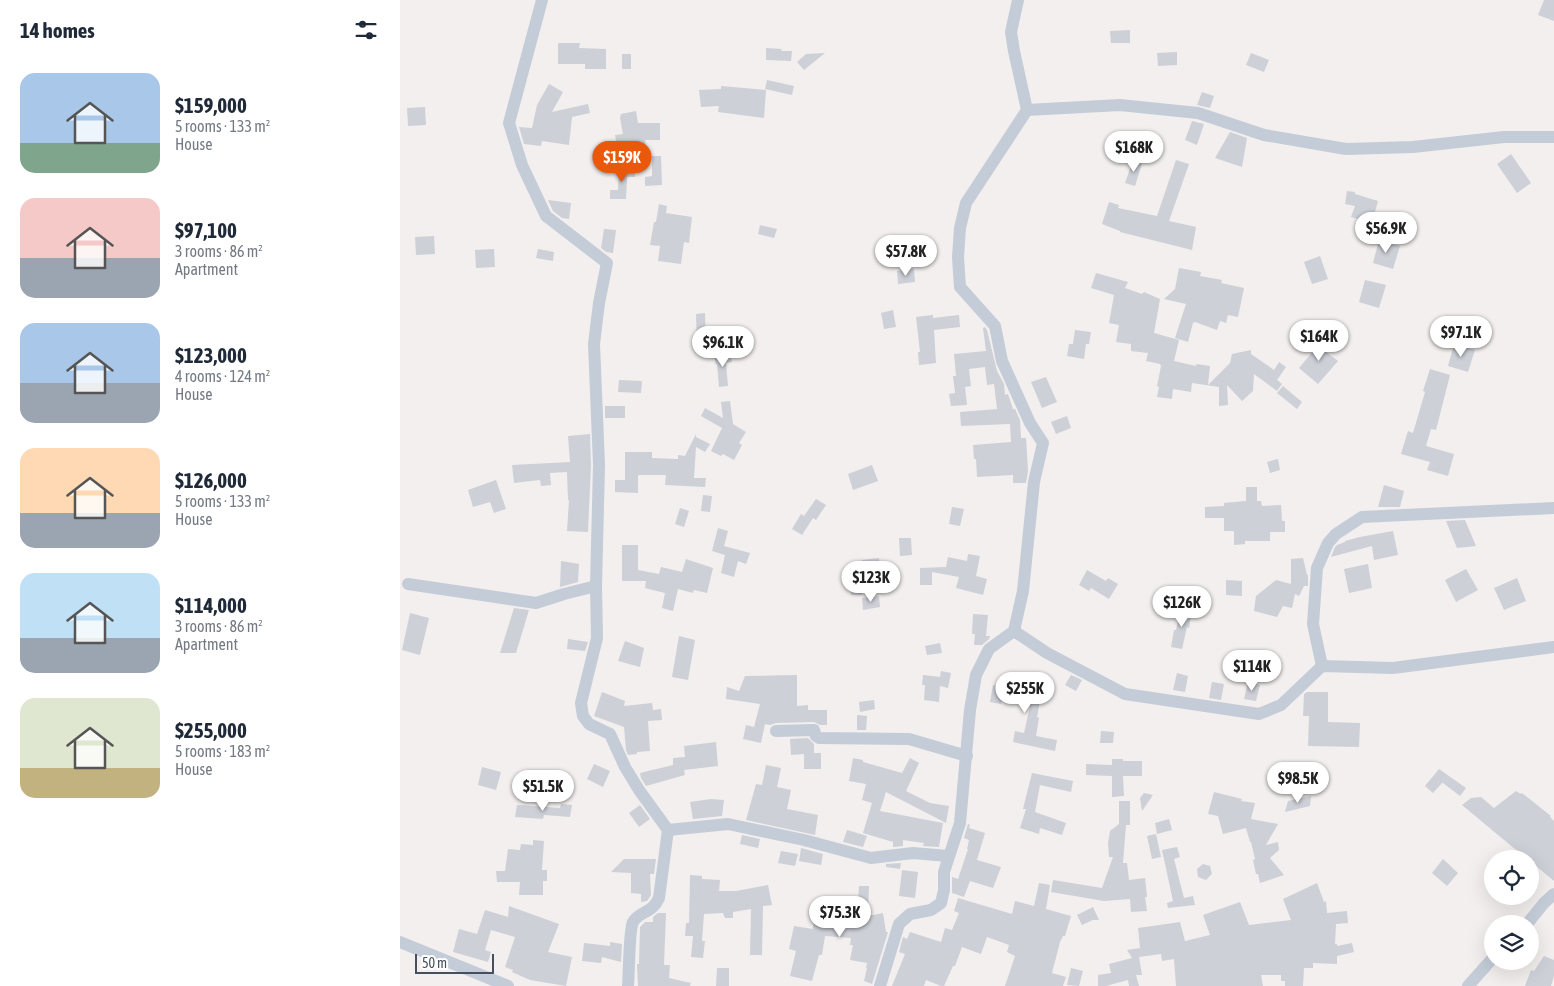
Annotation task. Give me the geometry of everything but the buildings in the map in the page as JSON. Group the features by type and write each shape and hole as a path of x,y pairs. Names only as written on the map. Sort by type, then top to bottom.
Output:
{"street":[{"path":"542,0 509,123 522,165 546,216 607,263 599,303 594,344 599,465 596,586 597,638 581,703 583,716 589,724 610,734 634,783 668,830 659,898 655,907 640,915 633,922 628,986"},
{"path":"880,986 899,924 910,914 931,910 941,903 944,890 944,872 960,823 970,710 976,675 989,650 1014,631 1023,591 1034,482 1043,443 1030,423 1002,361 995,326 960,287 958,257 960,228 966,203 1027,110 1014,51 1012,32 1018,0"},
{"path":"1027,110 1120,104 1198,113 1264,135 1346,149 1413,147 1504,137 1554,136"},
{"path":"1322,666 1313,624 1317,568 1328,544 1336,534 1362,518 1554,508"},
{"path":"408,584 536,604 564,594 596,586"},
{"path":"1014,631 1047,653 1125,694 1259,714 1281,705 1322,666 1393,668 1554,647"},
{"path":"776,730 814,730 816,736 820,738 909,739 967,756"},
{"path":"668,830 728,824 804,840 871,858 913,853 948,856"},
{"path":"1534,915 1554,894"},
{"path":"400,942 508,986"},
{"path":"1468,986 1484,968"}]}
